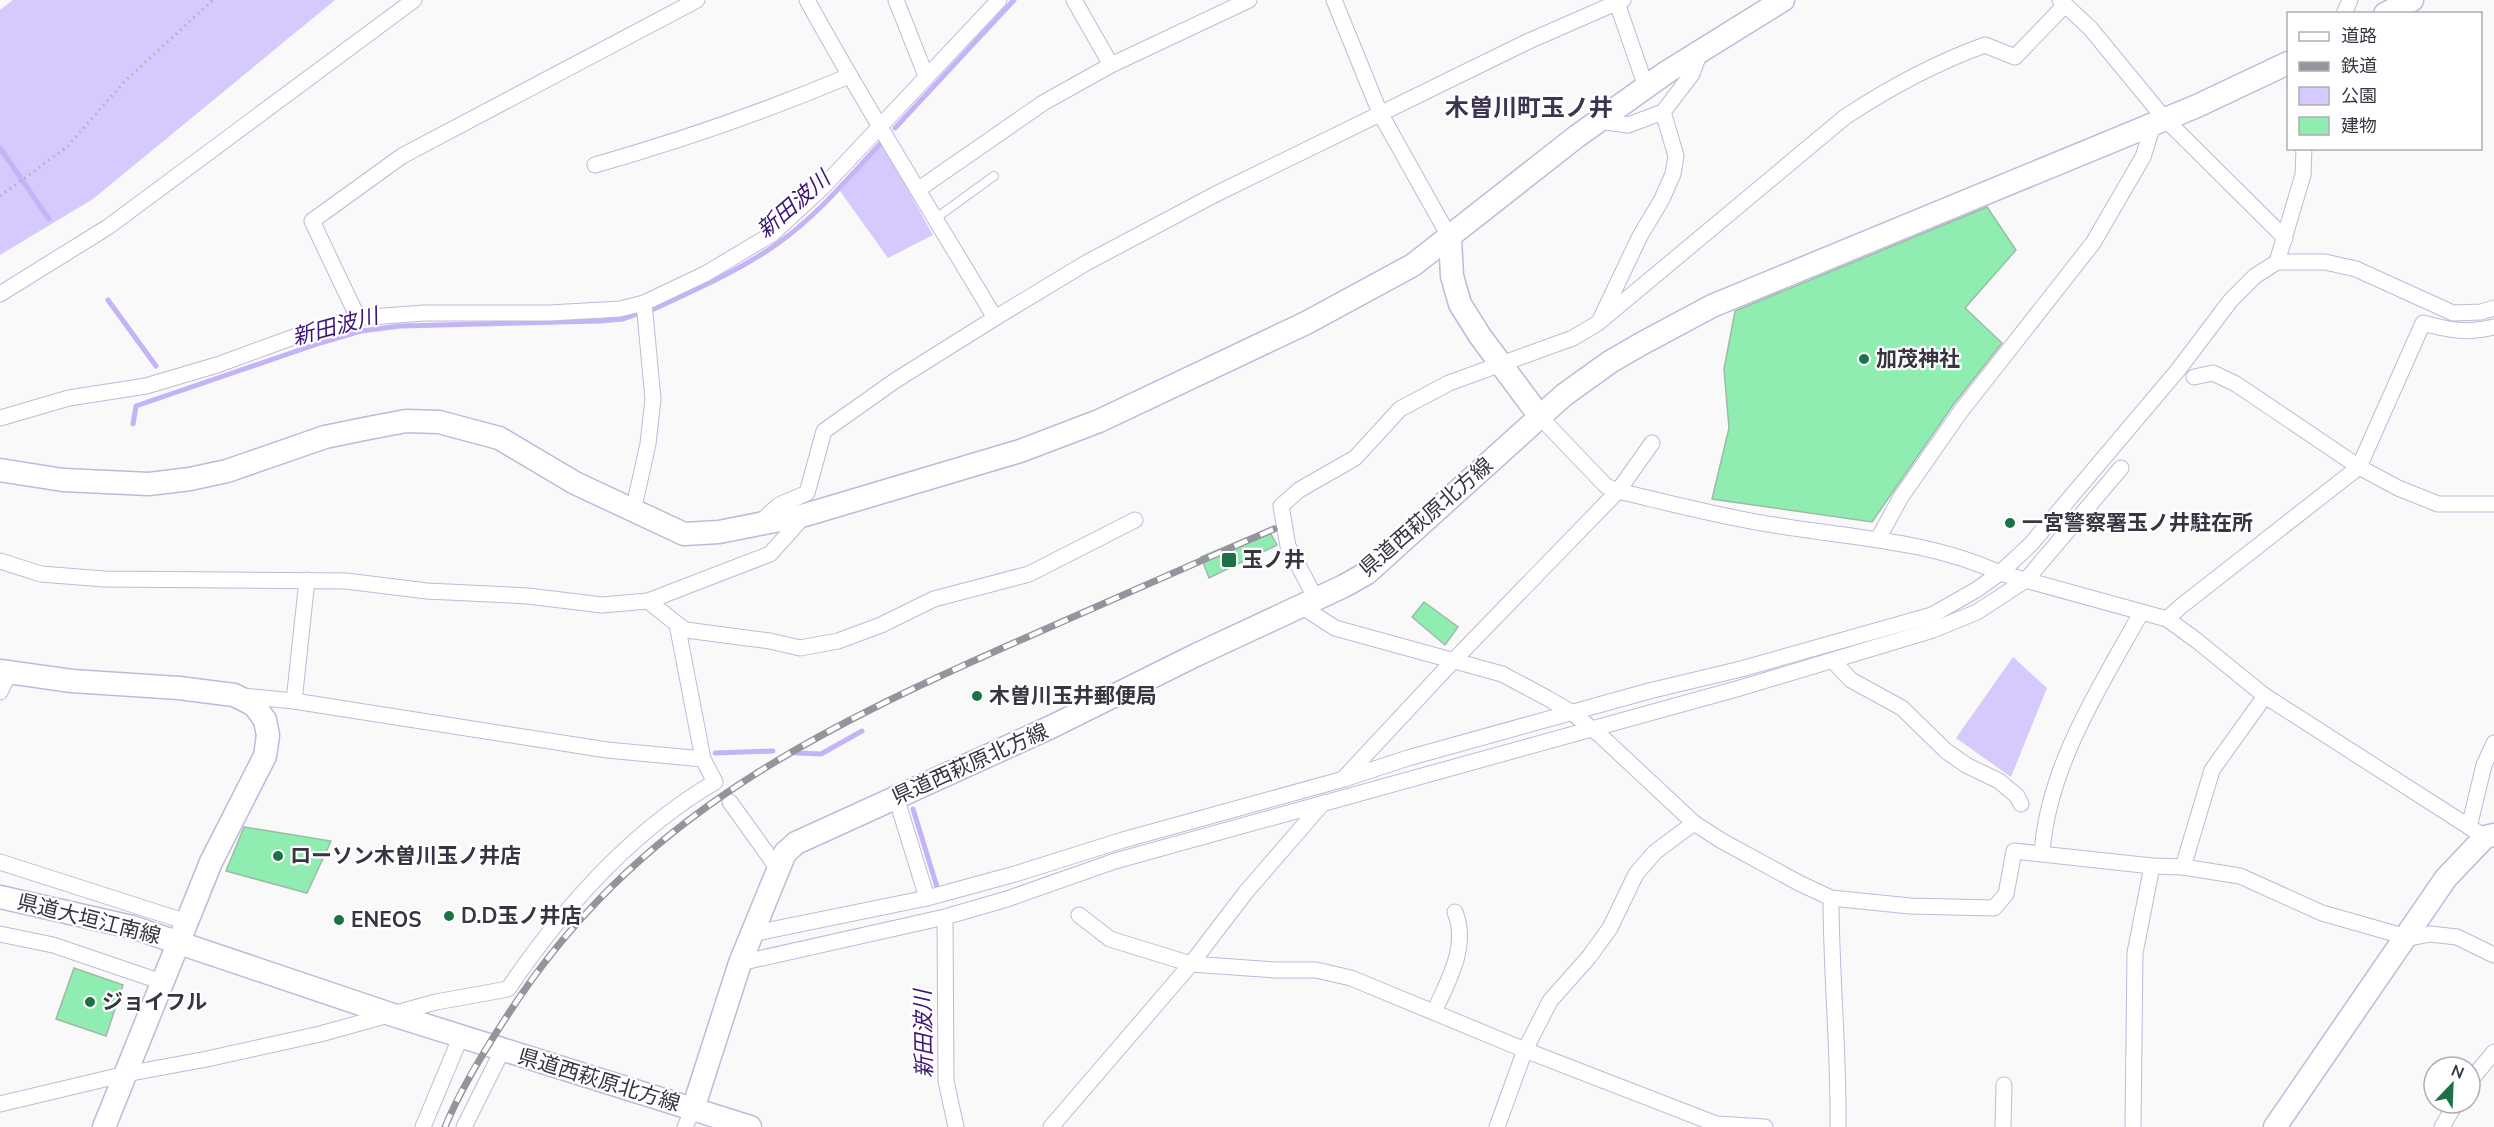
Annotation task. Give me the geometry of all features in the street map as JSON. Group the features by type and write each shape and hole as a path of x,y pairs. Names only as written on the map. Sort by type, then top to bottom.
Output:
{"street":[{"path":"0,294 108,227 414,0"},
{"path":"358,318 312,221 402,156 697,0"},
{"path":"807,0 849,76 881,124 995,318"},
{"path":"896,0 926,76"},
{"path":"0,418 69,398 146,386 217,365 302,334 358,318 424,313 597,311 620,309 644,303 705,274 772,234 822,188 999,0"},
{"path":"1074,0 1111,65"},
{"path":"919,189 1033,109 1111,65 1249,0"},
{"path":"1334,0 1380,113 1450,238 1452,276 1460,304 1500,363 1541,417 1606,486 1618,491 1772,525 1927,548 1979,563 2000,573 2167,619 2196,639 2265,696 2483,833"},
{"path":"0,470 63,480 150,484 227,471 325,437 405,421 439,422 499,438 574,483 684,534 719,532 805,515 1020,451 1099,421 1316,318 1413,264 1450,238 1505,192 1598,121 1646,87 1784,0"},
{"path":"2389,12 2412,0"},
{"path":"759,523 779,505 807,494 824,431 896,380 1086,263 1216,194 1380,113 1529,41 1619,1 1646,87"},
{"path":"2285,238 2159,120 2090,28 2063,3 2015,57 1985,45 1956,55 1883,92 1845,117 1598,323 1573,338 1449,383 1400,409 1355,458 1299,490 1281,506 1288,546 1309,603 1335,628 1502,674 1571,712 1694,823 1798,883 1831,898 1910,906 1994,908 2006,894 2014,851 2042,853 2152,866 2182,867 2240,876 2322,913 2410,938 2430,934 2457,937 2494,955"},
{"path":"1598,121 1628,125 1663,112 1692,74 1700,52"},
{"name":"県道西萩原北方線","path":"182,932 393,1015 503,1049 689,1118 751,934 785,853 796,843 1051,727 1367,573 1564,395 1610,362 1712,306 2197,106 2287,64"},
{"path":"595,165 717,127 788,102 849,76"},
{"path":"1598,323 1673,174 1676,156 1663,112"},
{"path":"1878,539 1901,497 1961,411 2093,243 2143,157 2159,120"},
{"path":"2277,262 2303,176 2304,150"},
{"path":"751,934 927,898 1571,712 1741,669 1932,615 1976,590 2000,573 2031,544 2178,370 2230,300 2255,276 2277,262 2325,262 2356,269 2453,313 2481,312 2494,308"},
{"path":"633,511 648,444 652,399 644,303"},
{"path":"2167,619 2359,467 2423,323 2454,331 2480,331 2494,327"},
{"path":"2194,377 2213,373 2236,384 2359,467 2398,488 2438,504 2494,504"},
{"path":"1051,1127 1191,964 1246,892 1344,779 1454,660 1618,491 1652,443"},
{"path":"740,963 945,917 1007,899 1115,861 1833,661 1933,630 1977,612 2026,580 2121,468"},
{"path":"0,561 41,574 104,579 346,581 427,591 528,596 602,605 648,601 770,554 805,515"},
{"path":"648,601 686,630 770,641 800,648 838,641 881,625 934,599 1029,574 1135,520"},
{"path":"294,701 307,580"},
{"path":"2042,853 2043,835 2059,775 2082,722 2141,612"},
{"path":"0,1104 126,1074 207,1059 393,1015 436,1002 507,989 553,926 639,835 684,800 715,782 702,759 678,624"},
{"path":"1833,661 1851,680 1902,708 1953,756 1999,781 2017,796 2021,804"},
{"path":"3,679 179,688 294,701 607,750 702,759"},
{"path":"104,1127 211,862 265,756 268,735 265,720 254,705 234,695"},
{"path":"2182,867 2212,770 2265,696"},
{"path":"2275,1127 2446,878 2483,833 2484,765 2494,743"},
{"path":"896,797 927,898"},
{"path":"730,802 778,869"},
{"path":"1497,1127 1525,1050 1550,1001 1589,957 1610,928 1636,874 1655,852 1694,823"},
{"path":"0,862 182,932"},
{"path":"2133,1127 2135,953 2152,866"},
{"name":"県道大垣江南線","path":"0,897 132,927 182,932"},
{"path":"1831,898 1831,953 1839,1078 1838,1127"},
{"path":"1434,1012 1460,946 1459,922 1455,912"},
{"path":"1079,915 1110,939 1191,964 1275,970 1316,970 1351,978 1525,1050 1716,1124 1765,1127"},
{"path":"945,917 946,1081 956,1127"},
{"path":"0,934 53,945 162,982"},
{"path":"423,1127 461,1036"},
{"path":"464,1127 503,1049"},
{"path":"2482,1066 2494,1052"},
{"path":"2002,1127 2004,1084"},
{"path":"689,1118 750,1127"}],"lane":[{"path":"936,218 994,176"}],"path":[{"path":"0,196 67,147 123,83 213,0"}],"green space":[{"path":"13,0 335,0 93,199 0,255 0,10"},
{"path":"882,144 933,235 888,258 840,191"},
{"path":"2013,657 2047,688 2011,777 1956,738"}],"building":[{"name":"加茂神社","path":"1987,207 2016,250 1965,308 2002,343 1953,405 1872,522 1712,499 1729,428 1724,369 1735,311"},
{"path":"1268,529 1277,545 1209,578 1201,557"},
{"path":"1424,602 1458,627 1445,645 1412,617"},
{"name":"ローソン木曽川玉ノ井店","path":"244,827 331,841 307,893 226,871"},
{"name":"ジョイフル","path":"74,968 123,985 106,1036 56,1019"}],"waterway":[{"name":"新田波川","path":"895,128 1014,0"},
{"name":"新田波川","path":"654,309 732,271 777,244 818,209 880,144"},
{"path":"0,148 49,219"},
{"path":"108,300 156,366"},
{"name":"新田波川","path":"133,424 136,406 361,331 400,326 600,321 623,319 640,313"},
{"name":"新田波川","path":"797,753 821,754 862,731"},
{"name":"新田波川","path":"715,753 773,751"},
{"name":"新田波川","path":"913,809 937,887"}],"railway":[{"path":"445,1127 490,1043 558,946 614,885 674,832 738,785 807,743 954,670 1274,529"}],"place":[{"name":"加茂神社","path":"1864,359"},
{"name":"一宮警察署玉ノ井駐在所","path":"2010,523"},
{"name":"玉ノ井","path":"1229,560"},
{"name":"木曽川玉井郵便局","path":"977,696"},
{"name":"ローソン木曽川玉ノ井店","path":"278,856"},
{"name":"D.D玉ノ井店","path":"449,916"},
{"name":"ENEOS","path":"339,920"},
{"name":"ジョイフル","path":"90,1002"}],"district":[{"name":"木曽川町玉ノ井","path":"1529,108"}]}
